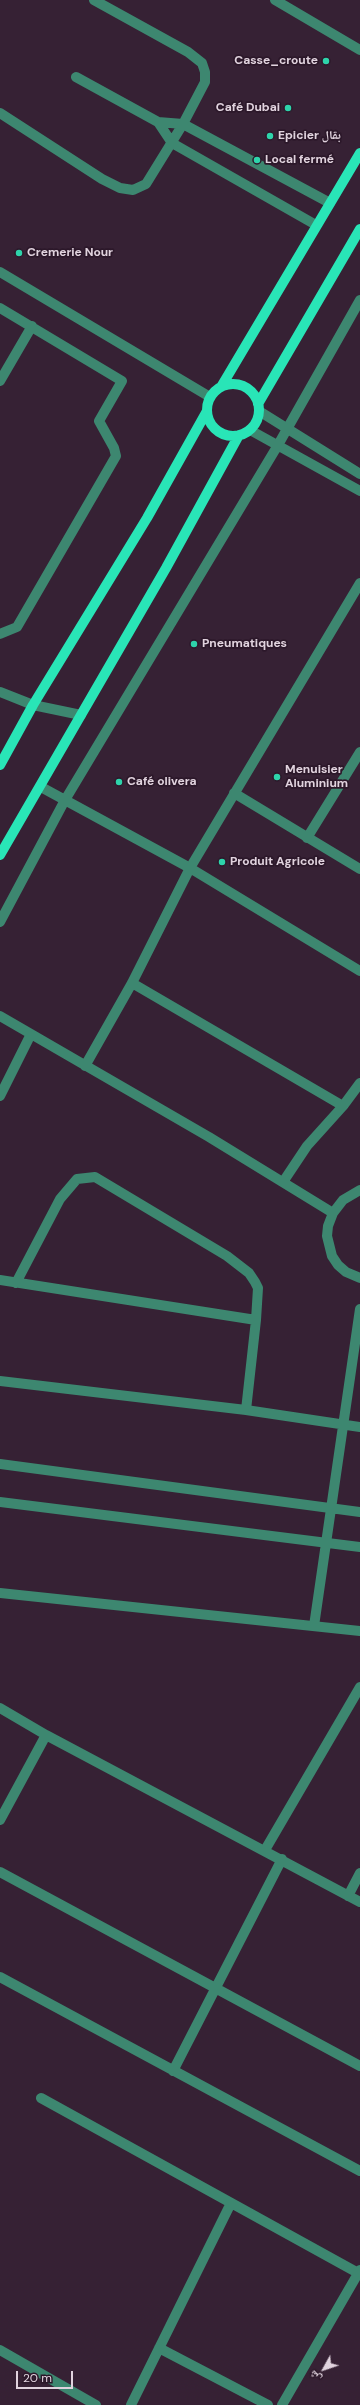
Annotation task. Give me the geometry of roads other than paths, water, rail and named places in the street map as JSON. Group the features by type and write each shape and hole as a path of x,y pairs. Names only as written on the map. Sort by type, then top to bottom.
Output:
{"main road":[{"path":"0,765 33,705 147,518 207,412 210,397 221,387 360,153"},
{"path":"207,412 210,422 217,431 228,436 239,436 250,430 257,421 259,408 356,244 360,229"},
{"path":"221,387 232,384 244,386 253,394 259,408"},
{"path":"0,855 41,787 239,436"}],"street":[{"path":"0,113 102,179 120,188 133,190 146,184 183,124 205,82 205,72 202,63 188,52 94,0"},
{"path":"275,0 360,50"},
{"path":"76,77 158,122 183,124 330,203"},
{"path":"158,122 172,143 316,225"},
{"path":"0,272 210,397"},
{"path":"0,922 65,800 278,445 360,300"},
{"path":"0,308 122,381 99,421 114,448 116,456 17,627 0,634"},
{"path":"0,381 32,326"},
{"path":"259,408 360,474"},
{"path":"250,430 360,491"},
{"path":"86,1066 132,983 190,868 234,793 356,600 360,583"},
{"path":"0,692 33,705 81,716"},
{"path":"307,838 360,752"},
{"path":"41,787 190,868 360,971"},
{"path":"234,793 360,869"},
{"path":"132,983 344,1106"},
{"path":"0,1016 332,1212"},
{"path":"0,1096 32,1034"},
{"path":"283,1182 307,1146 344,1106 360,1083"},
{"path":"16,1283 60,1199 77,1179 95,1177 227,1256 249,1273 258,1288 246,1410"},
{"path":"360,1190 343,1200 332,1212 327,1236 332,1256 346,1272 360,1278"},
{"path":"0,1280 256,1320"},
{"path":"314,1626 345,1424 360,1309"},
{"path":"0,1381 246,1410 360,1426"},
{"path":"0,1464 360,1512"},
{"path":"0,1502 360,1547"},
{"path":"0,1593 360,1631"},
{"path":"265,1850 360,1687"},
{"path":"0,1708 46,1735 282,1859 360,1902"},
{"path":"0,1820 46,1735"},
{"path":"173,2071 282,1859"},
{"path":"0,1872 216,1987 360,2066"},
{"path":"348,1896 360,1873"},
{"path":"0,1977 360,2172"},
{"path":"41,2098 360,2272 282,2405"},
{"path":"131,2405 231,2203"},
{"path":"159,2348 268,2405"},
{"path":"0,2350 96,2405"}],"place":[{"name":"Casse_croute","path":"326,61"},
{"name":"Café Dubai","path":"288,108"},
{"name":"Epicier بقال","path":"270,136"},
{"name":"Local fermé","path":"257,160"},
{"name":"Cremerie Nour","path":"19,253"},
{"name":"Pneumatiques","path":"194,644"},
{"name":"Menuisier Aluminium","path":"277,777"},
{"name":"Café olivera","path":"119,782"},
{"name":"Produit Agricole","path":"222,862"}]}
